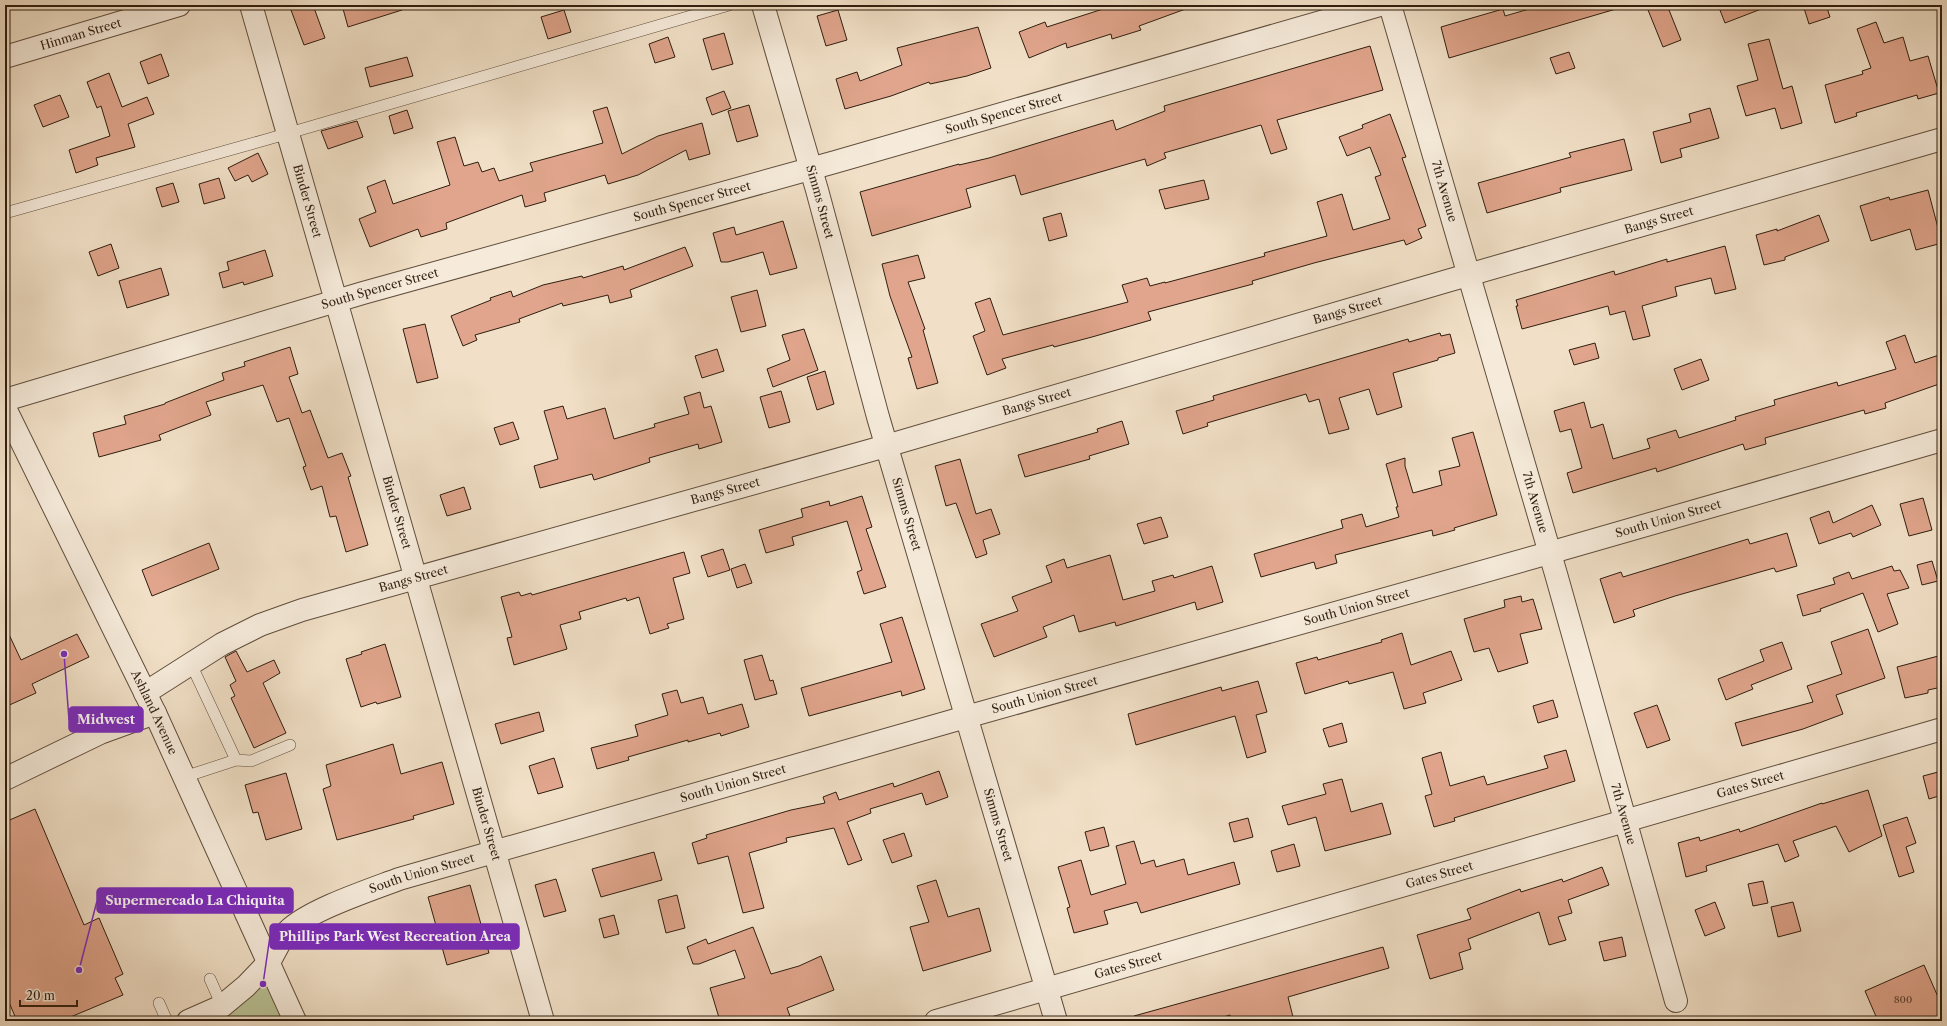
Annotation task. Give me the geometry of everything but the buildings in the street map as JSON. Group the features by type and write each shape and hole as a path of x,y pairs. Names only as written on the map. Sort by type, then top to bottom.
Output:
{"street":[{"name":"Hinman Street","path":"5,57 179,5"},
{"name":"Binder Street","path":"251,5 335,302 543,1021"},
{"name":"Simms Street","path":"763,5 810,168 886,446 1056,1021"},
{"name":"South Spencer Street","path":"5,400 335,302 1380,5"},
{"name":"7th Avenue","path":"1390,5 1550,553 1676,1001"},
{"name":"Bangs Street","path":"145,693 222,644 260,625 302,610 886,446 1468,275 1942,139"},
{"name":"Ashland Avenue","path":"5,408 155,713 295,1021"},
{"name":"South Union Street","path":"188,1021 222,1006 246,986 269,962 288,931 305,918 361,893 399,879 966,717 1550,553 1942,440"},
{"path":"5,779 53,762 155,713"},
{"name":"Gates Street","path":"936,1021 1942,729"}],"lane":[{"path":"5,214 287,134 730,5"},
{"path":"191,664 236,760"},
{"path":"184,777 236,760 251,761 290,745"},
{"path":"210,979 222,1006"},
{"path":"159,1003 167,1021"}],"green space":[{"path":"269,962 297,1021 189,1021"}],"place":[{"name":"Midwest","path":"64,654"},
{"name":"Supermercado La Chiquita","path":"79,970"},
{"name":"Phillips Park West Recreation Area","path":"263,984"}]}
